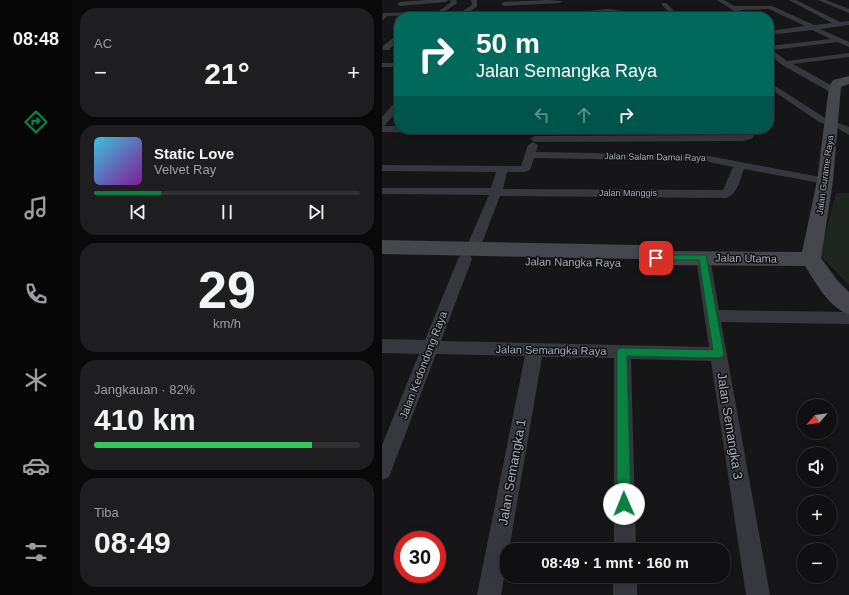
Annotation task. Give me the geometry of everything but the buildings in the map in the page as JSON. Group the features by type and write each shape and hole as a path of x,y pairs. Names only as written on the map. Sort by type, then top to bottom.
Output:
{"street":[{"path":"393,5 419,1 446,0"},
{"path":"441,12 454,3 453,0"},
{"path":"465,12 476,6 474,0"},
{"path":"720,0 739,12"},
{"path":"792,0 845,24"},
{"path":"821,0 849,11"},
{"path":"414,12 419,1"},
{"path":"489,12 492,7 502,2 560,1"},
{"path":"523,2 524,8 530,12"},
{"path":"664,4 672,12"},
{"path":"576,6 579,12"},
{"path":"732,8 770,7 849,46"},
{"path":"383,18 387,14 394,14"},
{"path":"383,18 394,18"},
{"path":"774,32 845,24"},
{"path":"384,48 394,39"},
{"path":"774,47 838,40"},
{"path":"774,55 785,63 835,91 836,84 849,80"},
{"path":"785,63 849,55"},
{"path":"383,66 394,65"},
{"path":"774,87 822,120 838,120 849,132"},
{"name":"Jalan Gurame Raya","path":"811,259 838,120 835,91"},
{"path":"382,123 394,109"},
{"path":"382,129 394,129"},
{"path":"382,168 502,170 525,168 537,134"},
{"path":"578,134 744,138 749,136 750,134"},
{"name":"Jalan Salam Damai Raya","path":"530,155 698,158 740,164 825,181"},
{"name":"Jalan Manggis","path":"496,192 726,194 730,191 740,164"},
{"path":"469,254 496,192 502,170"},
{"path":"382,191 496,192"},
{"name":"Jalan Nangka Raya","path":"382,247 469,254 560,256 642,263 656,258"},
{"name":"Jalan Nangka Raya","path":"382,259 469,254"},
{"name":"Jalan Kedondong Raya","path":"382,470 430,347 469,254"},
{"name":"Jalan Utama","path":"656,258 811,259"},
{"name":"Jalan Semangka 3","path":"703,258 758,595"},
{"path":"811,259 829,286 849,306"},
{"path":"713,316 849,318"},
{"name":"Jalan Semangka Raya","path":"382,346 719,354"},
{"name":"Jalan Semangka 1","path":"489,595 535,350"},
{"path":"622,352 625,543"},
{"path":"625,583 625,595"}],"shaded area":[{"path":"836,193 849,193 849,285 820,255"}],"route":[{"path":"624,504 622,352 719,354 703,258 656,258"}]}
